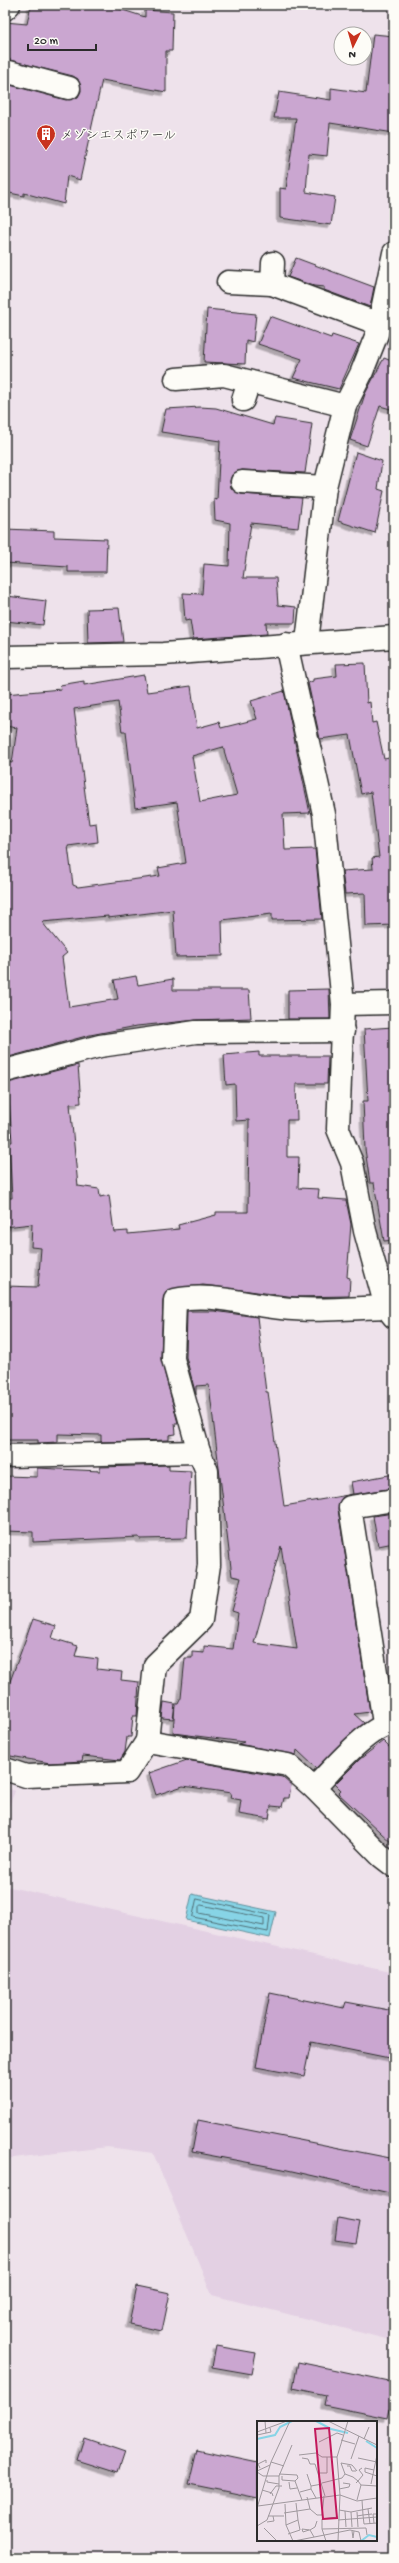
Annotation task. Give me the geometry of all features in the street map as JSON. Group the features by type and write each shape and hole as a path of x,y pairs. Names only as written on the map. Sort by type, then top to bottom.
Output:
{"street":[{"path":"5,9 9,5"},
{"path":"5,71 69,88"},
{"path":"5,1769 26,1776 127,1772 147,1741 155,1665 201,1620 209,1565 207,1471 199,1452 173,1359 175,1300 192,1296 243,1301 282,1308 390,1312 365,1231 352,1164 338,1129 344,1031 343,1004 324,814 297,643 325,487 345,406 383,332 394,253"},
{"path":"228,282 272,274 383,332"},
{"path":"176,379 224,375 246,391 345,406"},
{"path":"242,482 325,487"},
{"path":"5,657 163,654 394,637"},
{"path":"343,1004 394,1003"},
{"path":"5,1072 93,1048 196,1032 344,1031"},
{"path":"5,1456 199,1452"},
{"path":"314,1788 362,1740 389,1723 350,1507 394,1500"},
{"path":"147,1741 288,1765 314,1788 381,1856 394,1866"}],"shaded area":[{"path":"5,1787 15,1791 5,1816"},
{"path":"5,1886 394,1973 394,2341 212,2295 153,2153 107,2147 5,2159"}],"water":[{"path":"192,1894 276,1912 270,1938 186,1920"}],"building":[{"path":"31,5 107,5 145,17 145,10 173,12 172,51 166,51 166,92 102,80 80,180 67,176 64,204 24,193 24,196 5,192 6,84 66,100 78,97 81,91 78,79 73,76 5,59 5,22 27,24"},
{"path":"373,34 394,36 394,133 330,123 327,156 309,154 306,192 335,197 331,225 280,218 280,188 286,189 296,118 274,118 279,92 331,100 331,88 366,93 369,66 373,66"},
{"path":"296,258 374,287 370,307 324,290 324,287 314,286 288,277"},
{"path":"207,309 256,314 253,342 246,340 245,364 204,362"},
{"path":"270,316 331,338 332,335 359,344 339,389 293,378 302,359 258,344"},
{"path":"384,358 394,362 394,410 380,406 367,446 350,440 365,394"},
{"path":"200,407 216,408 273,425 275,418 312,424 305,473 242,470 232,475 230,481 231,488 241,494 302,498 298,528 251,523 243,578 276,578 278,605 296,607 295,623 266,623 267,634 193,639 190,620 185,621 183,593 202,594 204,564 229,566 230,523 215,520 214,499 217,500 220,441 161,432 166,409"},
{"path":"356,452 382,461 378,489 384,491 375,533 338,521"},
{"path":"5,529 54,531 54,537 107,539 106,572 68,572 68,567 5,563"},
{"path":"7,596 46,601 43,625 5,621"},
{"path":"119,608 123,642 88,643 87,609"},
{"path":"365,663 367,703 370,702 372,723 376,722 384,759 394,757 394,925 366,926 365,893 345,894 342,871 373,869 372,858 379,857 371,792 361,794 350,735 320,739 308,683 313,681 313,679 337,676 336,664"},
{"path":"144,675 147,692 191,686 197,728 219,722 221,728 257,719 251,701 284,691 310,813 283,814 285,850 315,849 322,919 272,920 272,914 222,920 223,956 176,957 173,910 108,918 108,916 42,922 67,953 62,957 69,1007 118,999 114,980 136,976 138,985 173,979 173,990 249,990 251,1018 196,1020 137,1026 90,1035 5,1058 5,775 7,762 12,763 17,728 5,726 5,694 61,689 60,685 84,681 84,685","holes":["118,702 122,732 126,732 135,808 177,802 186,863 158,868 160,876 78,887 73,885 68,846 98,842 96,823 89,824 74,709","223,747 237,795 200,802 192,756"]},
{"path":"329,989 330,1019 288,1019 288,990"},
{"path":"393,1027 394,1240 384,1241 374,1183 370,1183 365,1149 363,1101 368,1101 364,1029"},
{"path":"259,1052 259,1056 328,1056 327,1084 296,1084 297,1120 287,1120 287,1157 299,1157 298,1188 319,1189 318,1198 346,1200 351,1224 347,1277 350,1278 349,1296 295,1297 203,1285 168,1290 163,1300 161,1359 178,1423 175,1423 176,1434 169,1435 169,1440 101,1442 101,1435 58,1434 58,1442 38,1443 38,1440 5,1440 5,1286 38,1287 41,1248 31,1247 32,1224 5,1227 5,1198 12,1198 9,1142 12,1142 8,1083 78,1065 81,1103 70,1104 78,1186 99,1189 100,1197 109,1195 114,1232 128,1231 128,1234 179,1229 178,1225 216,1215 216,1212 248,1212 249,1120 236,1121 235,1084 226,1085 224,1055"},
{"path":"187,1311 214,1311 257,1317 266,1392 268,1392 284,1506 348,1495 342,1498 338,1509 370,1712 354,1714 364,1723 316,1768 297,1750 296,1755 238,1744 244,1742 173,1733 175,1704 178,1704 181,1698 185,1658 192,1658 192,1652 204,1653 204,1646 233,1649 238,1613 232,1611 241,1578 232,1576 209,1385 196,1386 196,1395 186,1357","holes":["281,1546 297,1649 254,1643"]},
{"path":"169,1465 169,1470 191,1471 187,1538 140,1539 139,1537 33,1542 33,1532 5,1531 5,1476 37,1477 37,1468 100,1471 100,1467"},
{"path":"394,1474 394,1488 348,1495 353,1494 351,1482"},
{"path":"394,1513 394,1543 378,1546 373,1516"},
{"path":"33,1619 56,1626 52,1638 78,1646 75,1656 98,1659 97,1669 122,1672 121,1680 139,1682 137,1716 133,1716 131,1737 127,1737 125,1752 120,1760 83,1756 82,1761 50,1763 5,1755 5,1695"},
{"path":"164,1702 175,1704 173,1719 162,1718"},
{"path":"383,1741 394,1752 394,1845 338,1793 341,1790 335,1784 360,1759"},
{"path":"187,1760 282,1777 291,1785 289,1798 284,1798 282,1807 271,1806 269,1819 239,1814 241,1800 230,1798 231,1793 183,1786 156,1795 149,1773"},
{"path":"270,1993 344,2008 346,2002 394,2011 394,2059 311,2042 304,2076 256,2067"},
{"path":"198,2120 390,2158 390,2161 394,2162 394,2194 283,2169 192,2152"},
{"path":"338,2218 360,2222 356,2243 335,2240"},
{"path":"137,2286 170,2293 162,2331 129,2324"},
{"path":"216,2346 256,2353 252,2374 212,2367"},
{"path":"298,2362 394,2382 394,2410 389,2409 387,2418 324,2405 326,2395 293,2388"},
{"path":"84,2438 125,2452 118,2473 77,2460"},
{"path":"197,2450 257,2463 257,2498 189,2484"}],"place":[{"name":"メゾンエスポワール","path":"46,151"}]}
